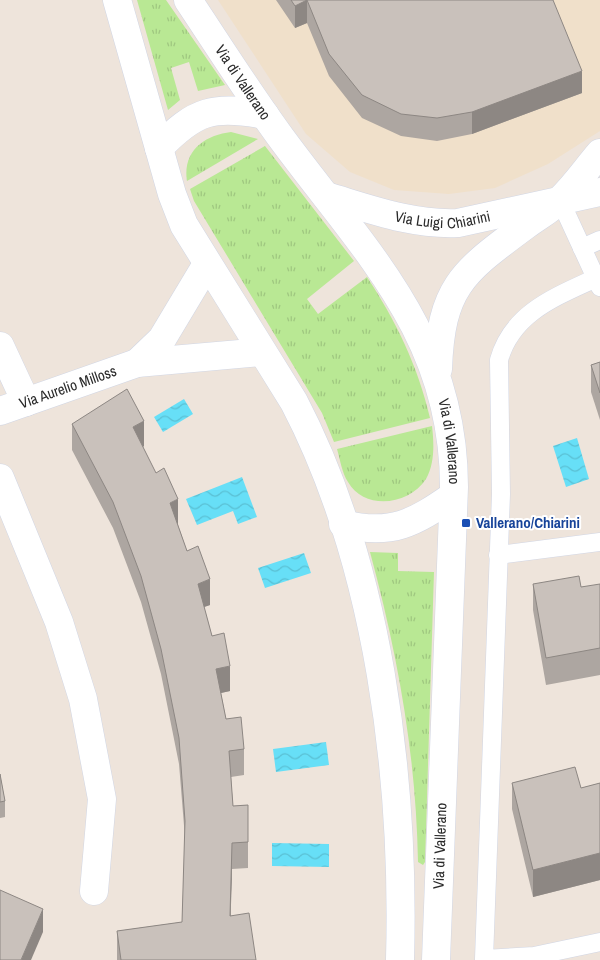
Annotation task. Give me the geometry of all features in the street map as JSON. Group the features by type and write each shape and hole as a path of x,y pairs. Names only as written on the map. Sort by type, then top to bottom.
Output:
{"street":[{"path":"117,0 159,148 184,225 310,431 343,524 370,622 388,723 398,818 400,960"},
{"name":"Via di Vallerano","path":"188,0 265,115 405,304 423,338 437,381 451,440 453,496 436,960"},
{"path":"159,148 181,126 205,113 236,109 265,115"},
{"name":"Via Luigi Chiarini","path":"437,381 442,323 456,285 480,259 560,200 600,153"},
{"name":"Via Luigi Chiarini","path":"326,196 402,219 438,224 458,223 600,192"},
{"name":"Via Aurelio Milloss","path":"137,363 162,339 207,264"},
{"path":"0,346 26,402"},
{"name":"Via Aurelio Milloss","path":"0,410 137,363 262,352"},
{"path":"0,478 59,622 83,700 102,799 94,891"},
{"path":"343,524 366,529 396,527 418,520 453,496"}],"lane":[{"path":"560,200 598,283 553,299 525,317 511,332 502,350 500,360 501,494 484,959 534,956 600,942"},
{"path":"582,248 600,240"},
{"path":"498,554 600,542"}],"shaded area":[{"path":"218,0 600,0 600,131 548,164 495,188 449,194 394,190 350,172 306,134"}],"green space":[{"path":"137,0 166,0 225,85 198,91 189,62 171,68 180,100 168,110"},
{"path":"231,132 258,139 187,181 186,170 188,161 197,146 212,137"},
{"path":"265,146 354,261 307,299 318,314 367,277 405,344 419,380 430,418 334,442 322,413 194,201 190,189"},
{"path":"432,426 433,453 429,473 418,488 409,495 387,501 376,501 356,491 348,482 337,449"},
{"path":"370,552 398,553 398,571 434,572 425,862 423,865 418,862 414,783 404,706 389,629"}],"water":[{"path":"184,399 193,414 163,432 154,417"},
{"path":"577,438 589,479 566,487 553,446"},
{"path":"242,477 257,517 238,524 233,511 197,525 186,499"},
{"path":"304,553 311,573 265,588 258,568"},
{"path":"326,742 329,765 276,772 273,749"},
{"path":"272,843 329,844 329,867 272,866"}],"building":[{"path":"291,0 307,0 295,6"},
{"path":"307,0 553,0 582,71 472,112 437,118 401,114 362,95 329,54"},
{"path":"600,362 600,393 591,365"},
{"path":"127,389 144,421 133,427 156,473 164,468 178,499 170,503 187,551 198,546 210,579 198,584 212,636 224,633 230,666 216,669 226,719 241,717 244,749 229,751 233,806 248,805 248,842 232,843 230,916 249,913 256,960 121,960 117,931 182,922 185,821 179,738 161,649 141,576 113,502 72,424"},
{"path":"579,576 581,587 600,584 600,648 546,658 533,584"},
{"path":"575,767 581,788 600,783 600,853 533,870 512,783"},
{"path":"0,774 5,801 0,802"},
{"path":"0,890 43,909 21,960 0,960"}],"place":[{"name":"Vallerano/Chiarini","path":"466,523"}]}
